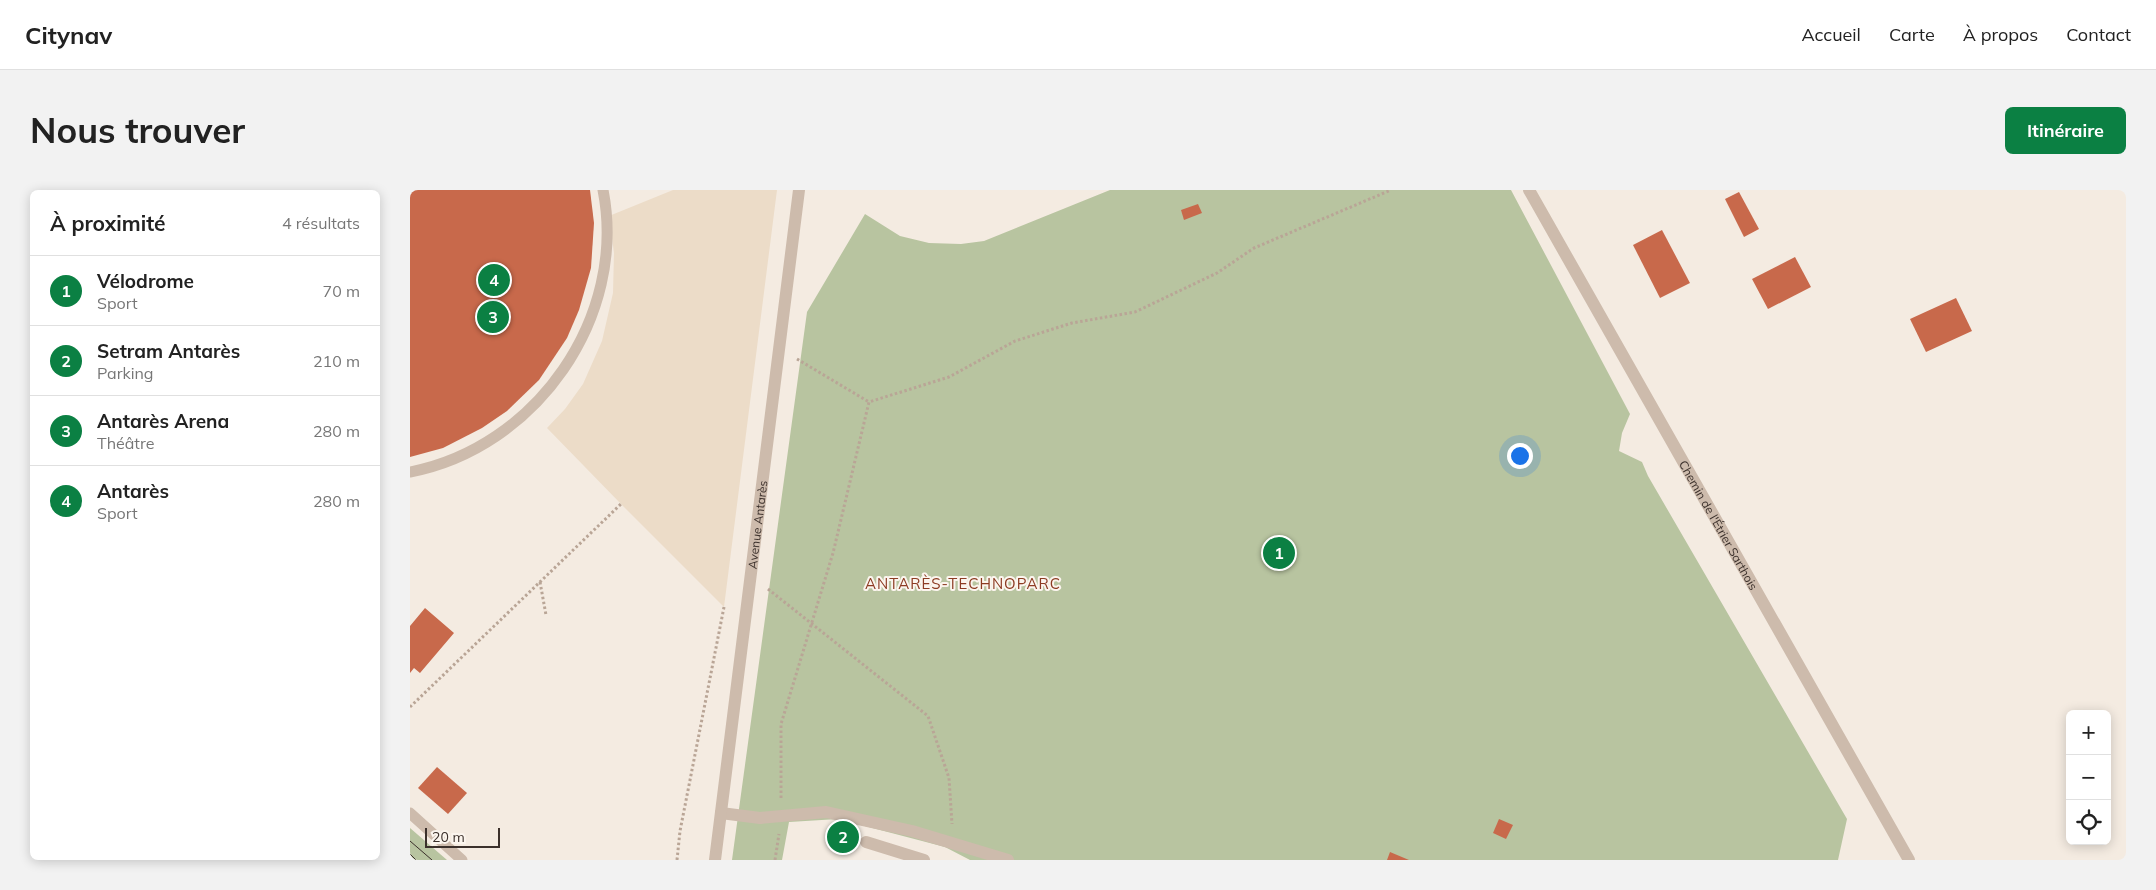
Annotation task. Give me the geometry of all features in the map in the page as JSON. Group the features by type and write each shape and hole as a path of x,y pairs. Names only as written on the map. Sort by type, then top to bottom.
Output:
{"street":[{"name":"Avenue Antarès","path":"715,860 799,190"},
{"name":"Chemin de l'Étrier Sarthois","path":"1528,190 1903,856"},
{"path":"721,814 760,818 826,812 912,831 1008,860"},
{"path":"866,842 924,860"}],"lane":[{"path":"410,472 448,461 482,446 509,428 534,406 555,382 580,341 598,296 605,264 607,232 603,190"},
{"path":"410,813 462,860"}],"path":[{"path":"779,349 869,402 949,377 1015,341 1072,323 1135,312 1217,273 1254,248 1391,190"},
{"path":"775,860 781,816 781,724 833,553 869,402"},
{"path":"410,707 621,504"},
{"path":"750,575 928,716 949,778 953,842"},
{"path":"540,582 546,615"},
{"path":"678,860 680,831 724,607"}],"green space":[{"path":"1110,190 1511,190 1630,414 1622,433 1619,451 1642,462 1648,476 1847,819 1838,860 970,860 945,847 838,819 789,822 782,860 732,860 807,312 865,214 900,236 929,243 961,244 984,241"},
{"path":"410,828 447,860 410,860"}],"shaded area":[{"path":"673,190 777,190 724,607 547,428 565,409 583,384 602,341 613,293 614,253 609,216"}],"building":[{"path":"410,190 590,190 594,223 591,268 579,310 567,338 539,380 507,411 482,428 443,448 410,457"},
{"path":"1739,192 1759,229 1744,237 1725,199"},
{"path":"1198,204 1202,213 1184,220 1181,210"},
{"path":"1662,230 1690,283 1660,298 1633,245"},
{"path":"1795,257 1811,287 1768,309 1752,279"},
{"path":"1956,298 1972,331 1926,352 1910,319"},
{"path":"425,608 454,633 420,673 414,668 410,673 410,626"},
{"path":"437,767 467,793 448,814 418,788"},
{"path":"1499,819 1513,825 1506,839 1493,833"},
{"path":"1390,852 1409,860 1387,860"}],"tram line":[{"path":"410,841 432,860"},
{"path":"410,854 416,860"}],"place":[{"name":"Antarès","path":"494,280"},
{"name":"Antarès Arena","path":"493,317"},
{"name":"Vélodrome","path":"1279,553"},
{"name":"Setram Antarès","path":"843,837"}],"district":[{"name":"ANTARÈS-TECHNOPARC","path":"963,583"}]}
